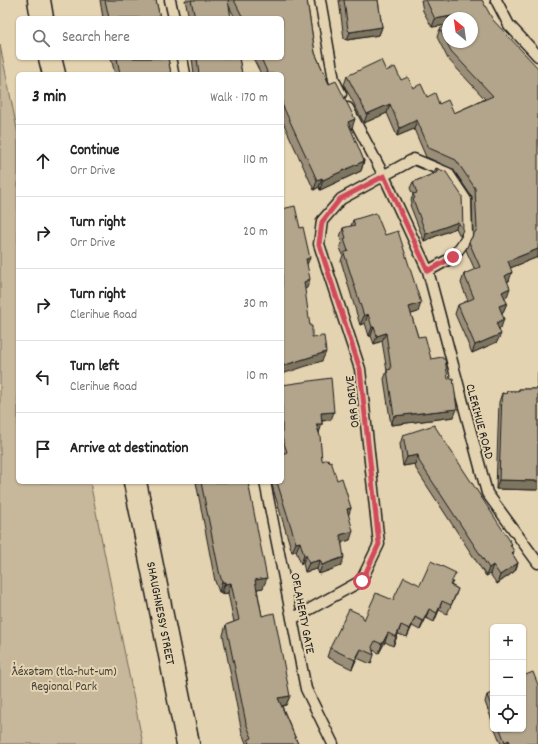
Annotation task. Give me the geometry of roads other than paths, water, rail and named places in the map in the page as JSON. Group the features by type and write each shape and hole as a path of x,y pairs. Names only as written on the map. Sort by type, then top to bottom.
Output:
{"main road":[{"path":"39,0 42,16"},
{"path":"50,60 54,72"},
{"name":"SHAUGHNESSY STREET","path":"135,484 188,744"}],"lane":[{"path":"170,0 174,16"},
{"name":"CLERIHUE ROAD","path":"320,0 334,80 384,176 428,271 487,493 538,563"},
{"path":"496,0 509,25 538,56"},
{"path":"182,60 185,72"},
{"path":"384,176 414,159 448,173 466,200 467,238 453,257 428,271"},
{"name":"ORR DRIVE","path":"292,619 362,581 379,544 360,369 319,244 322,222 340,199 384,176"},
{"name":"OFLAHERTY GATE","path":"265,484 306,689 333,744"}],"park label":[{"name":"ƛ̓éxətəm (tla-hut-um) Regional Park","path":"64,678"}]}
